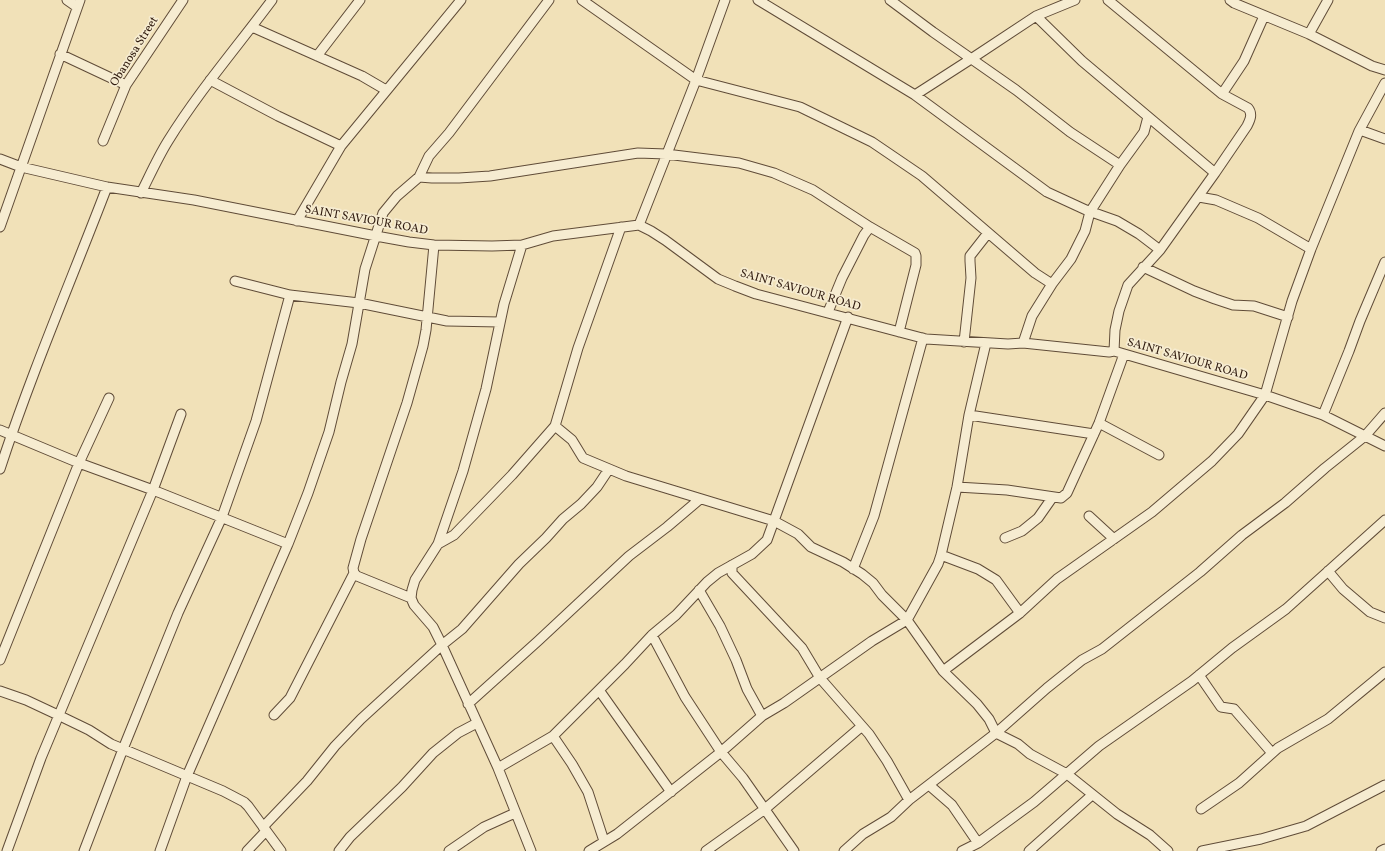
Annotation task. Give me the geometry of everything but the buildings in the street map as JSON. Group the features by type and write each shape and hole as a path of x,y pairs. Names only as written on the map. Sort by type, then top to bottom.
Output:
{"street":[{"path":"0,228 78,4 67,0"},
{"name":"Obanosa Street","path":"103,141 126,85 183,0"},
{"path":"141,193 168,142 210,80 272,0"},
{"path":"317,56 360,0"},
{"path":"297,221 341,146 461,0"},
{"path":"160,851 187,776 288,544 308,493 329,432 340,382 352,344 365,269 383,213 397,196 419,176 429,156 449,133 549,0"},
{"path":"582,0 696,80 800,107 872,142 922,176 1034,273 1052,284"},
{"path":"758,0 915,95 1047,192 1090,212 1117,221 1139,234 1160,250"},
{"path":"890,0 1016,90 1070,132 1120,165"},
{"path":"915,95 1036,16 1074,0"},
{"path":"1108,0 1222,94 1248,108 1251,114 1247,126 1160,250 1128,285 1117,317 1114,351"},
{"path":"1309,34 1328,0"},
{"path":"1233,1 1264,16 1309,34 1372,66 1385,70"},
{"path":"639,226 696,80 721,2"},
{"path":"1036,16 1082,61 1215,173"},
{"path":"1222,94 1244,61 1264,16"},
{"path":"252,27 362,76 386,90"},
{"path":"60,54 126,85"},
{"path":"210,80 278,116 341,146"},
{"path":"943,671 1020,613 1057,579 1152,512 1212,460 1238,434 1265,395 1288,316 1311,249 1360,130 1385,82"},
{"path":"1023,344 1032,316 1052,284 1071,259 1085,231 1090,212 1120,165 1144,132 1148,117"},
{"path":"1360,130 1385,139"},
{"path":"419,176 432,178 490,176 638,153 666,154 739,163 774,173 813,190 870,227 915,253 916,264 899,332"},
{"name":"SAINT SAVIOUR ROAD","path":"0,159 21,167 107,187 194,200 376,236 434,245 522,245 553,236 639,226 651,231 718,278 729,284 756,294 923,338 964,342 1023,344 1109,352 1114,351 1265,395 1323,415 1385,446"},
{"path":"0,469 11,435 62,299 107,187"},
{"path":"1198,197 1216,200 1258,218 1311,249"},
{"path":"438,544 454,535 512,475 555,426 578,348 621,227"},
{"path":"828,312 842,278 864,235 870,227"},
{"path":"964,342 971,278 970,256 988,233"},
{"path":"274,715 290,698 354,573 353,568 361,539 416,373 423,346 434,245"},
{"path":"522,245 504,304 482,404 463,471 438,544 415,580 411,598 414,605 433,627 442,645 498,768 531,851"},
{"path":"1323,415 1385,262"},
{"path":"1143,268 1158,273 1194,291 1215,299 1233,304 1254,306 1288,316"},
{"path":"235,281 290,295 359,303 427,318 461,322 500,322"},
{"path":"84,851 178,613 222,516 256,421 290,295"},
{"path":"498,768 553,736 652,635 676,615 699,590 718,573 752,554 767,540 848,317"},
{"path":"853,568 874,516 923,338"},
{"path":"589,851 617,834 721,752 762,716 784,703 872,641 907,620 938,564 941,555 957,487 969,414 986,343"},
{"path":"957,487 1007,490 1052,498 1062,498 1067,493 1099,423 1124,354"},
{"path":"0,660 79,464 109,398"},
{"path":"844,851 863,834 891,817 909,800 996,734 1047,688 1082,660 1102,649 1194,576 1242,535 1285,503 1365,436 1385,413"},
{"path":"7,851 58,715 153,490 181,414"},
{"path":"969,414 1094,434"},
{"path":"1099,423 1159,455"},
{"path":"555,426 572,440 583,458 626,476 774,520 798,534 811,547 853,568 873,583 882,595 907,620 943,671 977,704 988,719 996,734 1018,744 1030,754 1067,774 1117,814 1150,835 1168,851"},
{"path":"0,430 79,464 222,516 288,544"},
{"path":"247,851 335,746 361,719 442,645 462,629 518,564 597,487 609,469"},
{"path":"1005,538 1022,531 1038,518 1052,498"},
{"path":"468,704 629,556 700,499"},
{"path":"1089,516 1114,539"},
{"path":"962,851 978,843 1034,802 1099,746 1199,675 1286,609 1328,571 1381,528 1385,520"},
{"path":"941,555 978,570 996,580 1020,613"},
{"path":"732,565 732,573 802,648 820,678 862,726 887,761 909,800"},
{"path":"1328,571 1343,589 1370,612 1385,618"},
{"path":"354,573 357,576 411,598"},
{"path":"699,590 720,626 747,688 762,716"},
{"path":"652,635 685,697 721,752 743,778 794,851"},
{"path":"1201,809 1239,783 1278,748 1328,719 1385,672"},
{"path":"1199,675 1221,706 1234,709 1272,753"},
{"path":"599,690 670,792"},
{"path":"0,691 26,700 123,749 223,791 244,802 281,851"},
{"path":"339,851 350,837 402,787 433,754 458,733 477,723"},
{"path":"706,851 765,809 862,726"},
{"path":"553,736 572,764 588,792 604,841"},
{"path":"1202,851 1223,849 1306,826 1385,785"},
{"path":"929,786 952,805 978,843"},
{"path":"1029,851 1092,795"},
{"path":"449,851 484,827 515,813"},
{"path":"1381,851 1385,850"}]}
